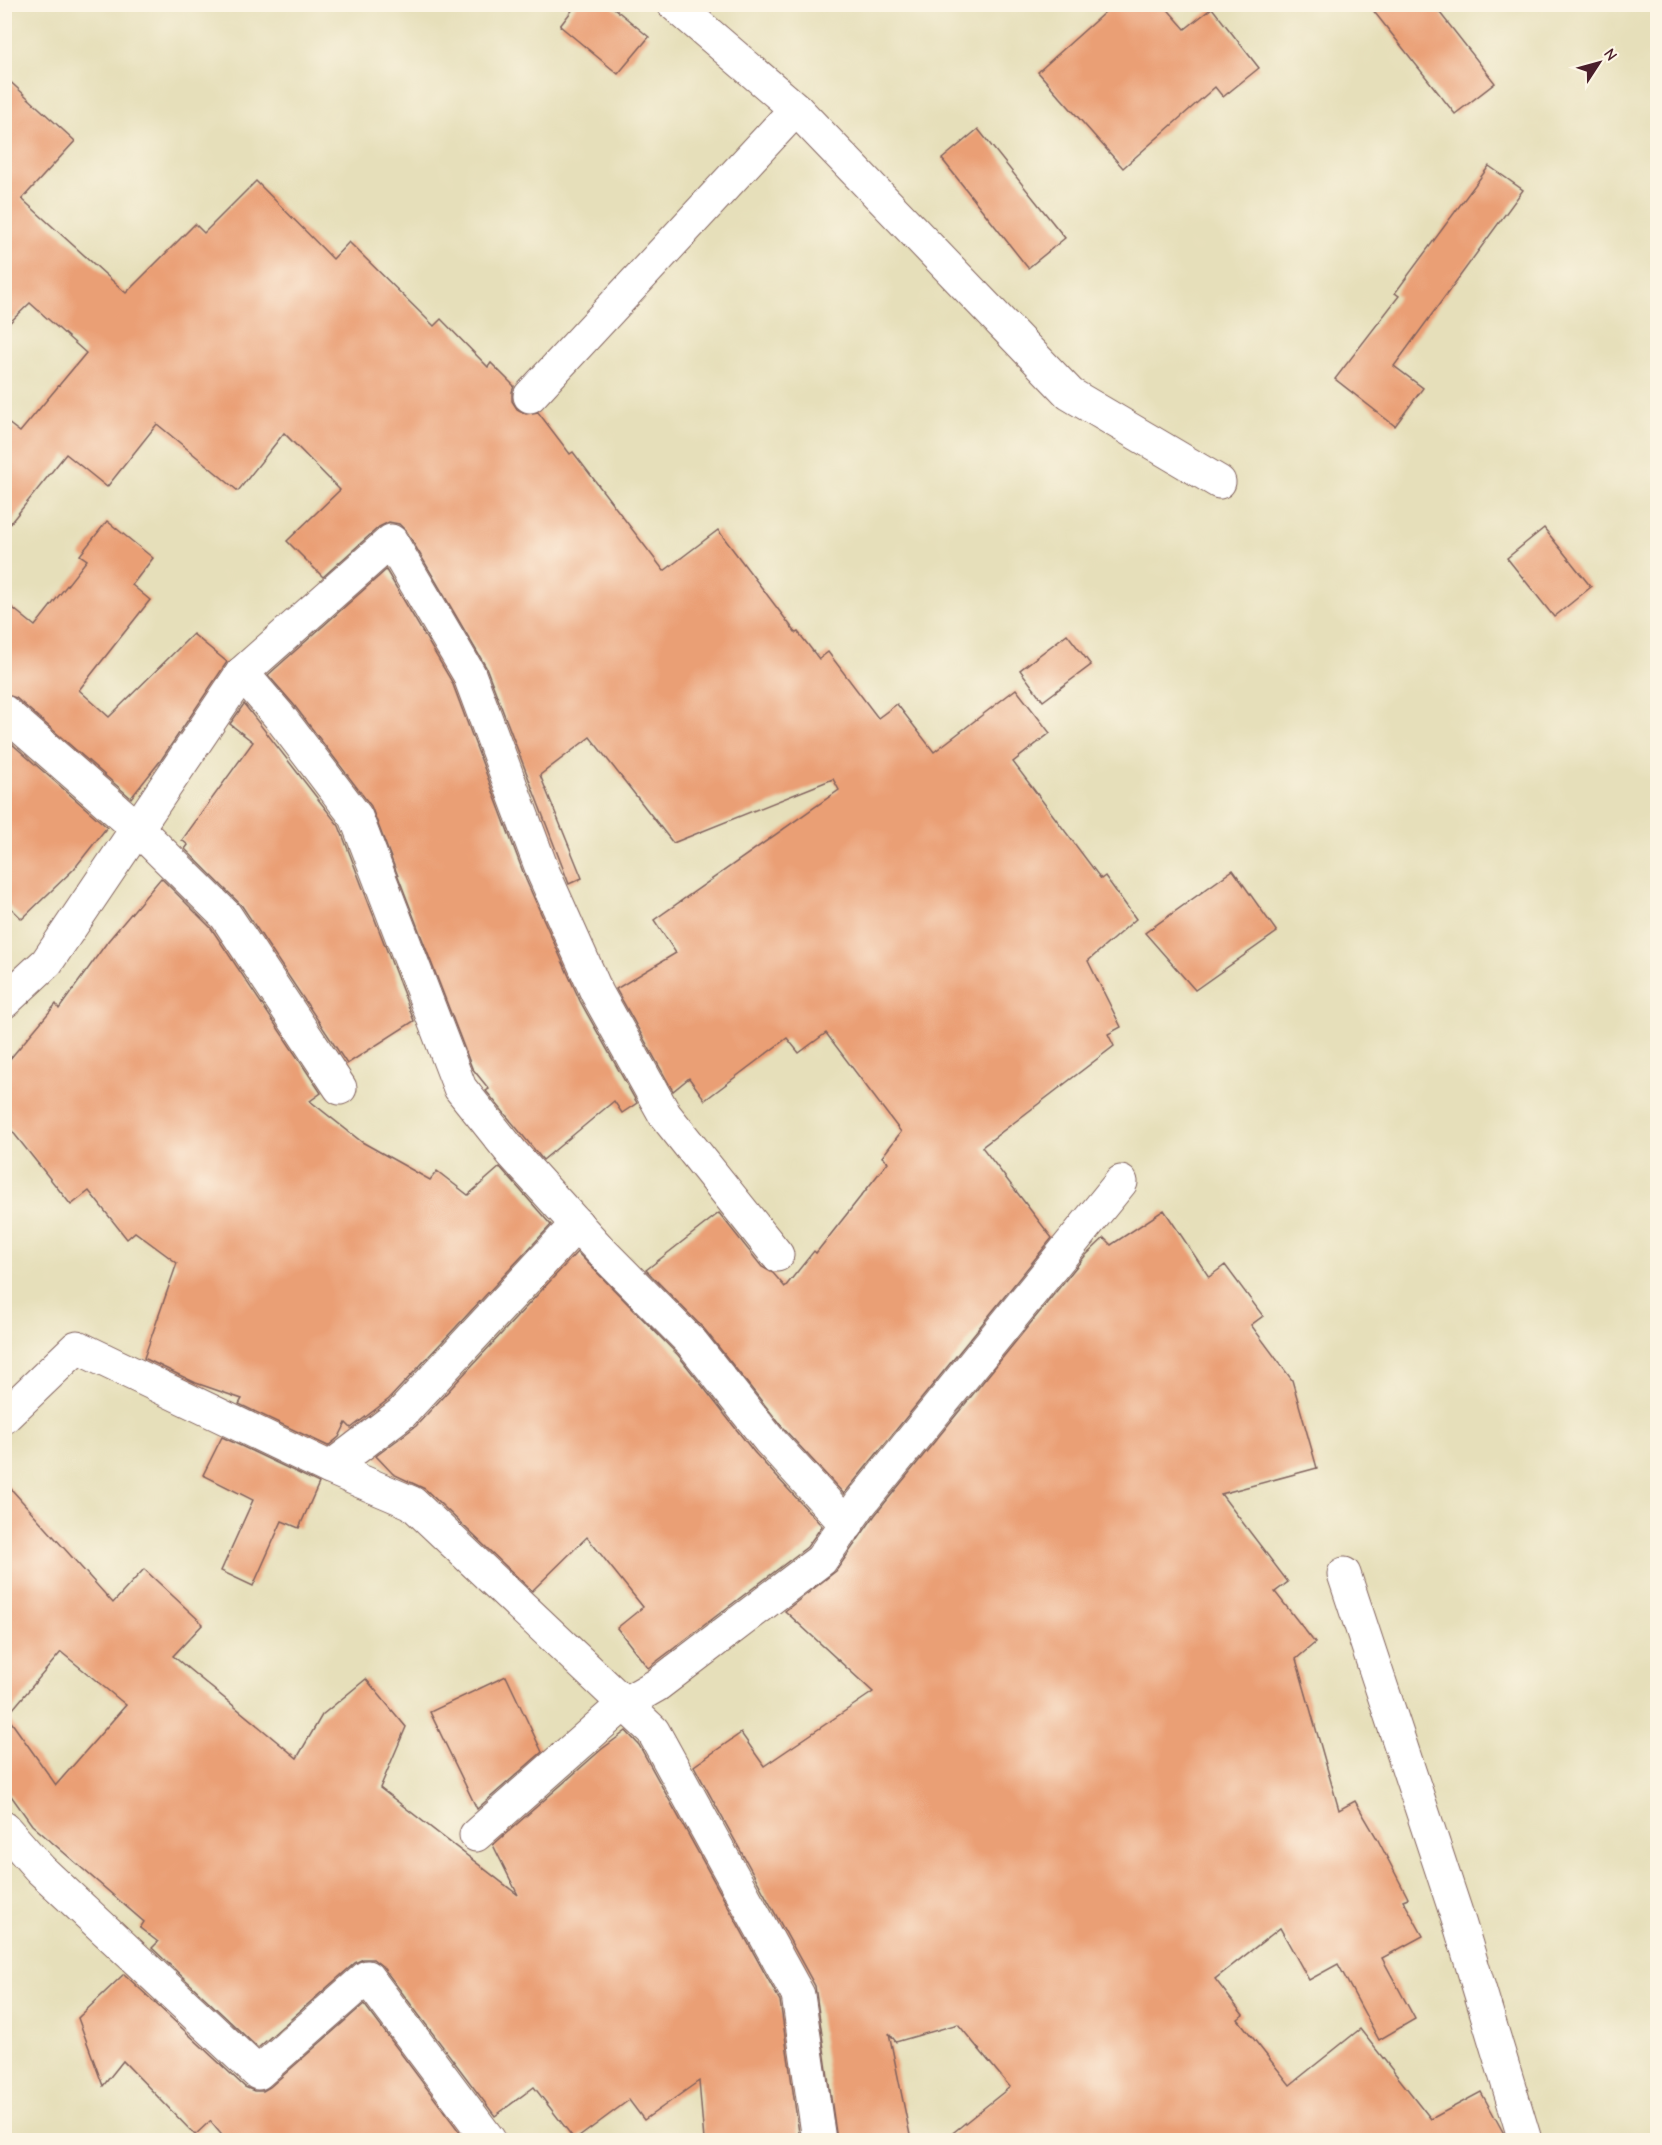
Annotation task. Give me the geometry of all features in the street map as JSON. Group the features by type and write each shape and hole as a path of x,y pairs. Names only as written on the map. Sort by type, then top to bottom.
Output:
{"street":[{"path":"674,4 795,109 1070,394 1219,483"},
{"path":"530,396 795,109"},
{"path":"4,1002 47,962 242,673 391,541 469,674 543,872 597,993 665,1115 777,1255"},
{"path":"242,673 279,716 357,817 460,1088 512,1153 692,1343 769,1440 847,1524"},
{"path":"4,712 137,828 226,916 340,1088"},
{"path":"476,1835 624,1704 657,1685 821,1560 860,1504 1121,1182"},
{"path":"330,1468 402,1413 577,1224"},
{"path":"4,1417 77,1347 330,1468 412,1503 652,1731 798,1995 819,2140"},
{"path":"1344,1574 1460,1924 1525,2140"},
{"path":"4,1828 40,1869 258,2073 367,1977 489,2140"}],"building":[{"path":"577,4 609,4 649,37 618,74 560,26"},
{"path":"1114,4 1163,4 1185,29 1212,8 1259,68 1223,97 1215,87 1123,168 1038,72"},
{"path":"1368,4 1433,4 1495,83 1455,114"},
{"path":"4,76 75,141 22,199 126,293 195,224 204,233 256,181 333,259 349,242 434,326 441,319 488,367 491,363 514,386 512,401 517,409 526,414 538,412 570,454 573,452 664,571 718,530 796,633 798,632 819,659 828,652 878,718 897,704 934,752 1016,689 1050,733 1013,762 1101,879 1105,876 1136,919 1088,961 1121,1027 1108,1034 1114,1046 982,1147 1052,1238 844,1494 783,1428 705,1330 646,1270 719,1213 762,1267 773,1273 785,1287 814,1251 816,1253 888,1162 882,1157 901,1132 826,1033 799,1053 787,1038 705,1100 689,1078 673,1091 616,989 676,953 654,920 839,790 833,779 673,843 590,737 540,775 582,878 569,884 486,667 407,532 399,524 389,522 379,527 323,577 287,541 340,490 284,433 238,491 157,424 107,487 66,454 4,531 4,420 20,432 86,353 30,303 4,328"},
{"path":"978,129 1065,238 1028,268 942,159"},
{"path":"1489,166 1523,190 1394,366 1423,388 1395,426 1335,379 1399,296 1395,293"},
{"path":"107,521 153,558 132,585 150,600 79,690 109,717 193,634 227,662 161,760 131,798 16,698 4,694 4,601 35,626 87,560 80,555"},
{"path":"1544,528 1591,587 1554,617 1507,558"},
{"path":"386,570 452,682 526,880 580,1001 637,1103 622,1113 614,1101 543,1160 486,1091 489,1089 472,1068 371,806 294,705 268,675"},
{"path":"1067,634 1091,665 1043,701 1020,670"},
{"path":"244,704 339,826 414,1021 347,1064 242,906 185,849 188,845 182,840 253,742 230,724"},
{"path":"4,737 107,827 74,869 22,919 4,901"},
{"path":"1233,870 1277,932 1195,990 1145,933"},
{"path":"161,878 211,928 321,1093 310,1101 362,1142 430,1180 437,1171 468,1195 500,1167 551,1225 389,1399 351,1428 346,1423 339,1437 328,1446 239,1404 242,1399 196,1383 144,1358 177,1263 135,1232 127,1239 89,1191 71,1205 4,1121 4,1066 56,1004 59,1009 108,941"},
{"path":"1164,1210 1209,1277 1225,1265 1263,1316 1251,1325 1292,1380 1317,1468 1221,1494 1288,1582 1275,1592 1315,1643 1296,1659 1339,1810 1355,1801 1408,1898 1403,1900 1423,1936 1382,1958 1415,2019 1379,2040 1338,1964 1309,1980 1280,1928 1215,1979 1243,2015 1238,2019 1290,2085 1360,2029 1431,2119 1481,2092 1506,2140 944,2140 1010,2087 958,2024 896,2042 889,2033 911,2140 837,2140 815,1986 694,1766 741,1733 764,1766 873,1692 785,1611 836,1571 875,1515 1085,1256 1104,1238 1111,1245"},
{"path":"577,1252 678,1355 754,1452 822,1526 807,1547 648,1668 617,1628 643,1607 587,1537 532,1591 425,1489 393,1474 376,1456 416,1426"},
{"path":"222,1437 319,1483 299,1528 282,1521 253,1586 221,1571 253,1500 203,1475"},
{"path":"4,1481 113,1603 144,1569 203,1624 173,1656 297,1758 322,1715 366,1679 406,1727 380,1788 518,1895 493,1845 602,1749 626,1731 639,1745 780,2001 800,2140 704,2140 699,2081 644,2120 629,2100 575,2140 534,2087 495,2116 382,1966 373,1959 363,1959 355,1963 258,2048 152,1948 158,1942 140,1928 144,1922 32,1825 4,1786","holes":["61,1652 126,1705 56,1785 7,1716"]},
{"path":"506,1676 542,1752 477,1809 430,1712"},
{"path":"124,1974 245,2087 254,2091 263,2091 270,2087 364,2004 464,2138 461,2140 226,2140 210,2121 195,2135 123,2061 103,2086 78,2018"}]}
